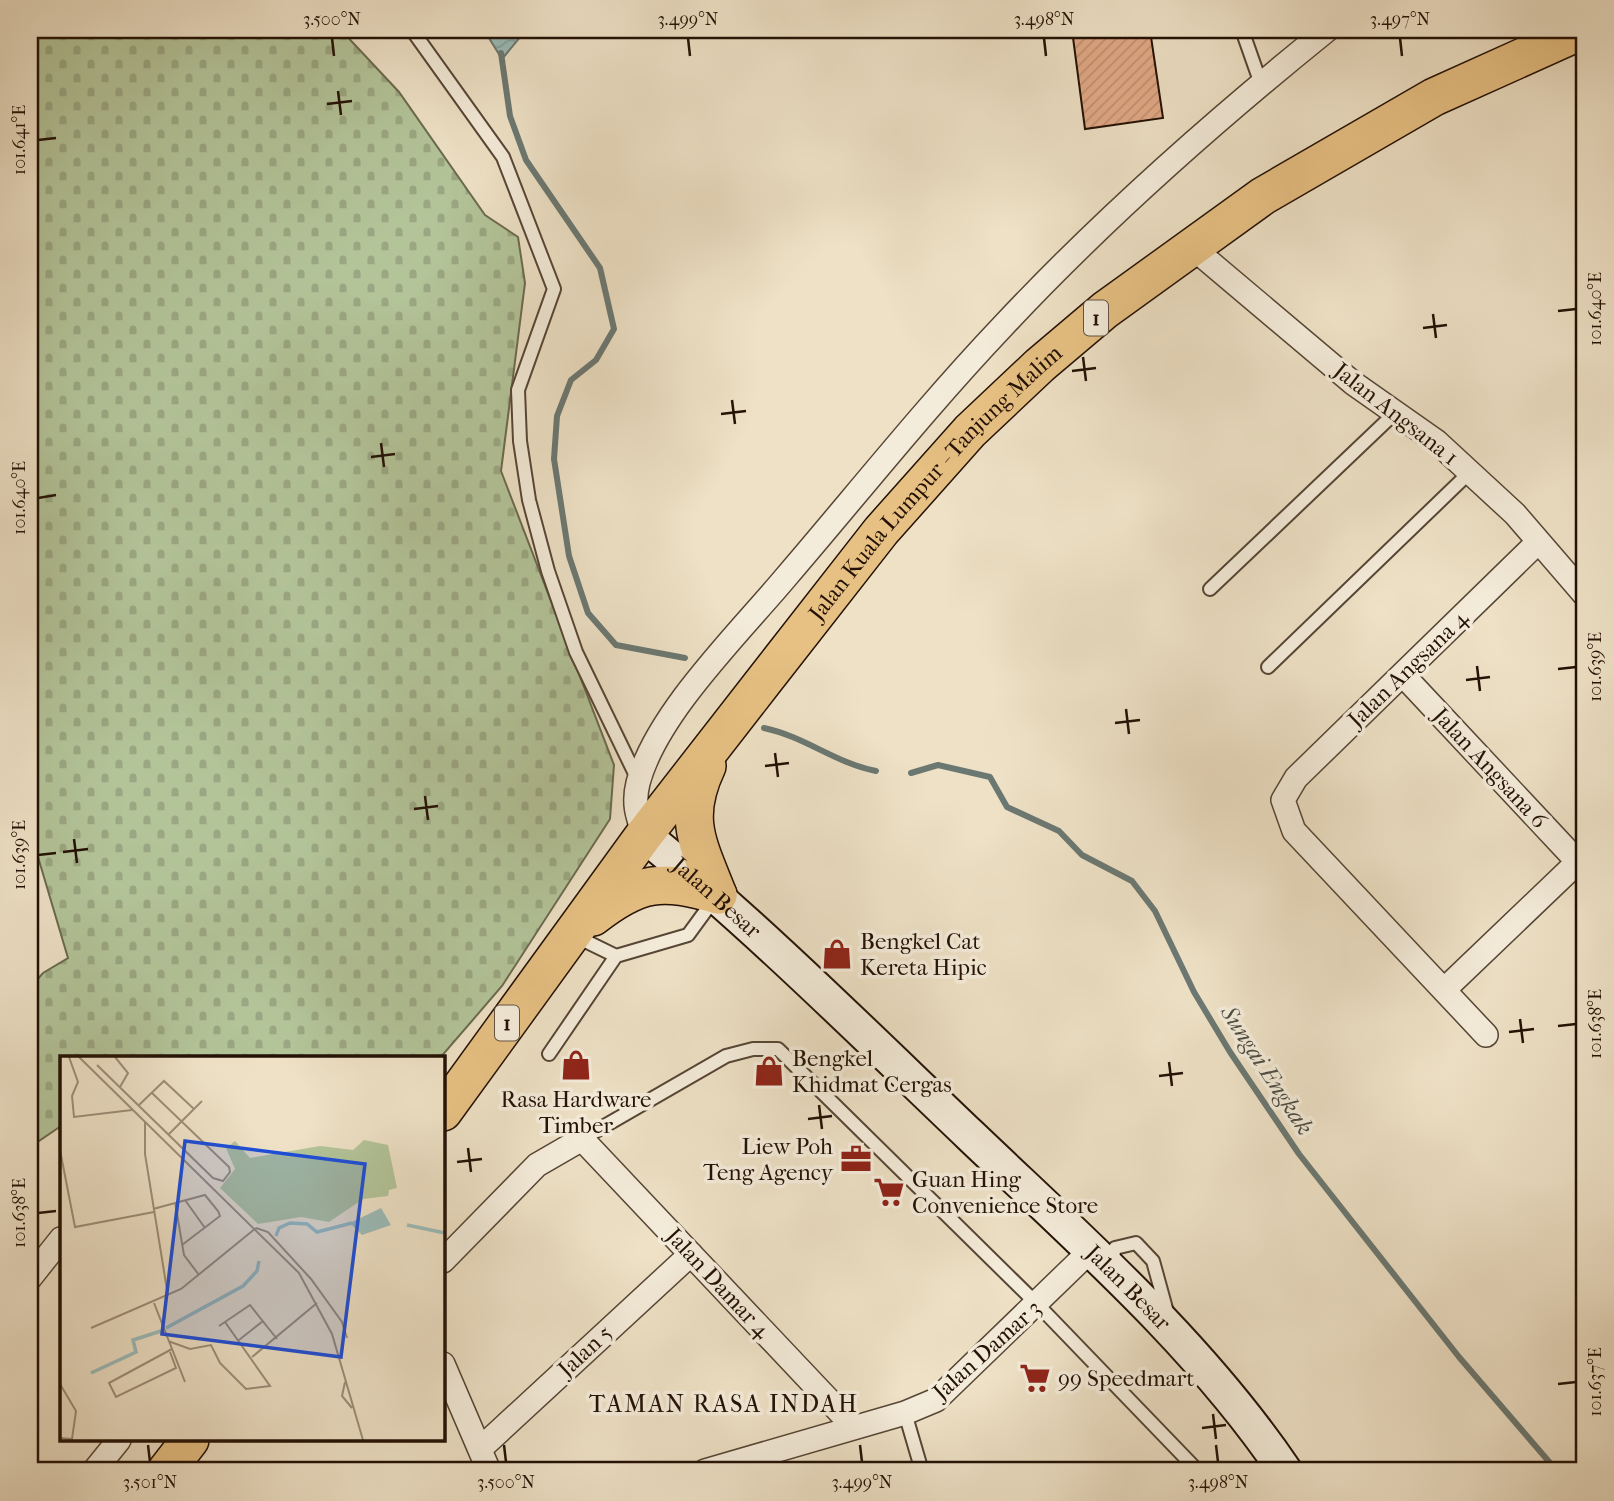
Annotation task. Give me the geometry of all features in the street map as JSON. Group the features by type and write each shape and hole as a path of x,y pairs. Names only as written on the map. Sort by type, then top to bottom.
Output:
{"main road":[{"name":"Jalan Kuala Lumpur - Tanjung Malim","path":"444,1111 644,835 881,531 970,431 1040,365 1105,310 1263,196 1434,97 1583,30"},
{"path":"718,895 698,842 693,803 719,740"},
{"name":"Jalan Besar","path":"644,835 718,895 1100,1260 1222,1386 1285,1471"},
{"path":"572,934 608,905 660,883 686,886 718,895"},
{"path":"166,1471 188,1442"}],"street":[{"path":"644,835 634,805 638,780 659,733 708,669 924,412 1004,325 1139,191 1327,30"},
{"name":"Jalan Angsana 1","path":"1192,248 1353,383 1437,442 1515,514 1537,543 1584,594"},
{"name":"Jalan Angsana 4","path":"1445,989 1294,831 1283,800 1296,778 1537,543"},
{"name":"Jalan Angsana 6","path":"1403,675 1581,859"},
{"path":"1486,1035 1445,989 1581,859"},
{"path":"444,1260 537,1165 582,1139"},
{"name":"Jalan Damar 4","path":"582,1139 854,1427"},
{"path":"30,1278 60,1240"},
{"name":"Jalan 5","path":"480,1449 691,1254"},
{"name":"Jalan Damar 3","path":"705,1471 905,1413 936,1400 1038,1305 1100,1260"},
{"path":"444,1366 489,1471"},
{"path":"94,1471 117,1442"}],"lane":[{"path":"412,30 503,157 554,289 518,390 520,441 528,500 548,571 576,652 638,780"},
{"path":"1242,30 1261,84"},
{"path":"1210,589 1396,412"},
{"path":"1268,667 1470,472"},
{"path":"548,1054 616,956 688,935 718,895"},
{"path":"572,934 616,956"},
{"path":"582,1139 726,1056 753,1049 778,1049 1038,1305 1198,1471"},
{"path":"905,1413 922,1471"}],"green space":[{"path":"30,30 341,30 399,92 485,215 518,237 525,283 501,471 614,765 610,819 502,986 442,1056 60,1056 60,1127 30,1147 30,988 43,973 68,958 30,830"}],"water":[{"path":"484,30 526,30 502,59"}],"building":[{"path":"1072,30 1150,30 1163,118 1085,129"}],"waterway":[{"name":"Sungai Engkak","path":"501,53 510,116 526,160 600,268 614,329 596,360 571,380 557,416 554,459 569,556 588,613 616,645 685,658"},
{"name":"Sungai Engkak","path":"764,728 876,771"},
{"name":"Sungai Engkak","path":"911,773 938,765 990,777 1007,807 1059,831 1082,855 1132,881 1155,911 1194,992 1230,1052 1299,1154 1459,1357 1557,1471"}],"place":[{"name":"Bengkel Cat Kereta Hipic","path":"837,954"},
{"name":"Rasa Hardware Timber","path":"576,1065"},
{"name":"Bengkel Khidmat Cergas","path":"769,1071"},
{"name":"Liew Poh Teng Agency","path":"856,1159"},
{"name":"Guan Hing Convenience Store","path":"889,1192"},
{"name":"99 Speedmart","path":"1035,1378"}],"district":[{"name":"TAMAN RASA INDAH","path":"724,1404"}]}
